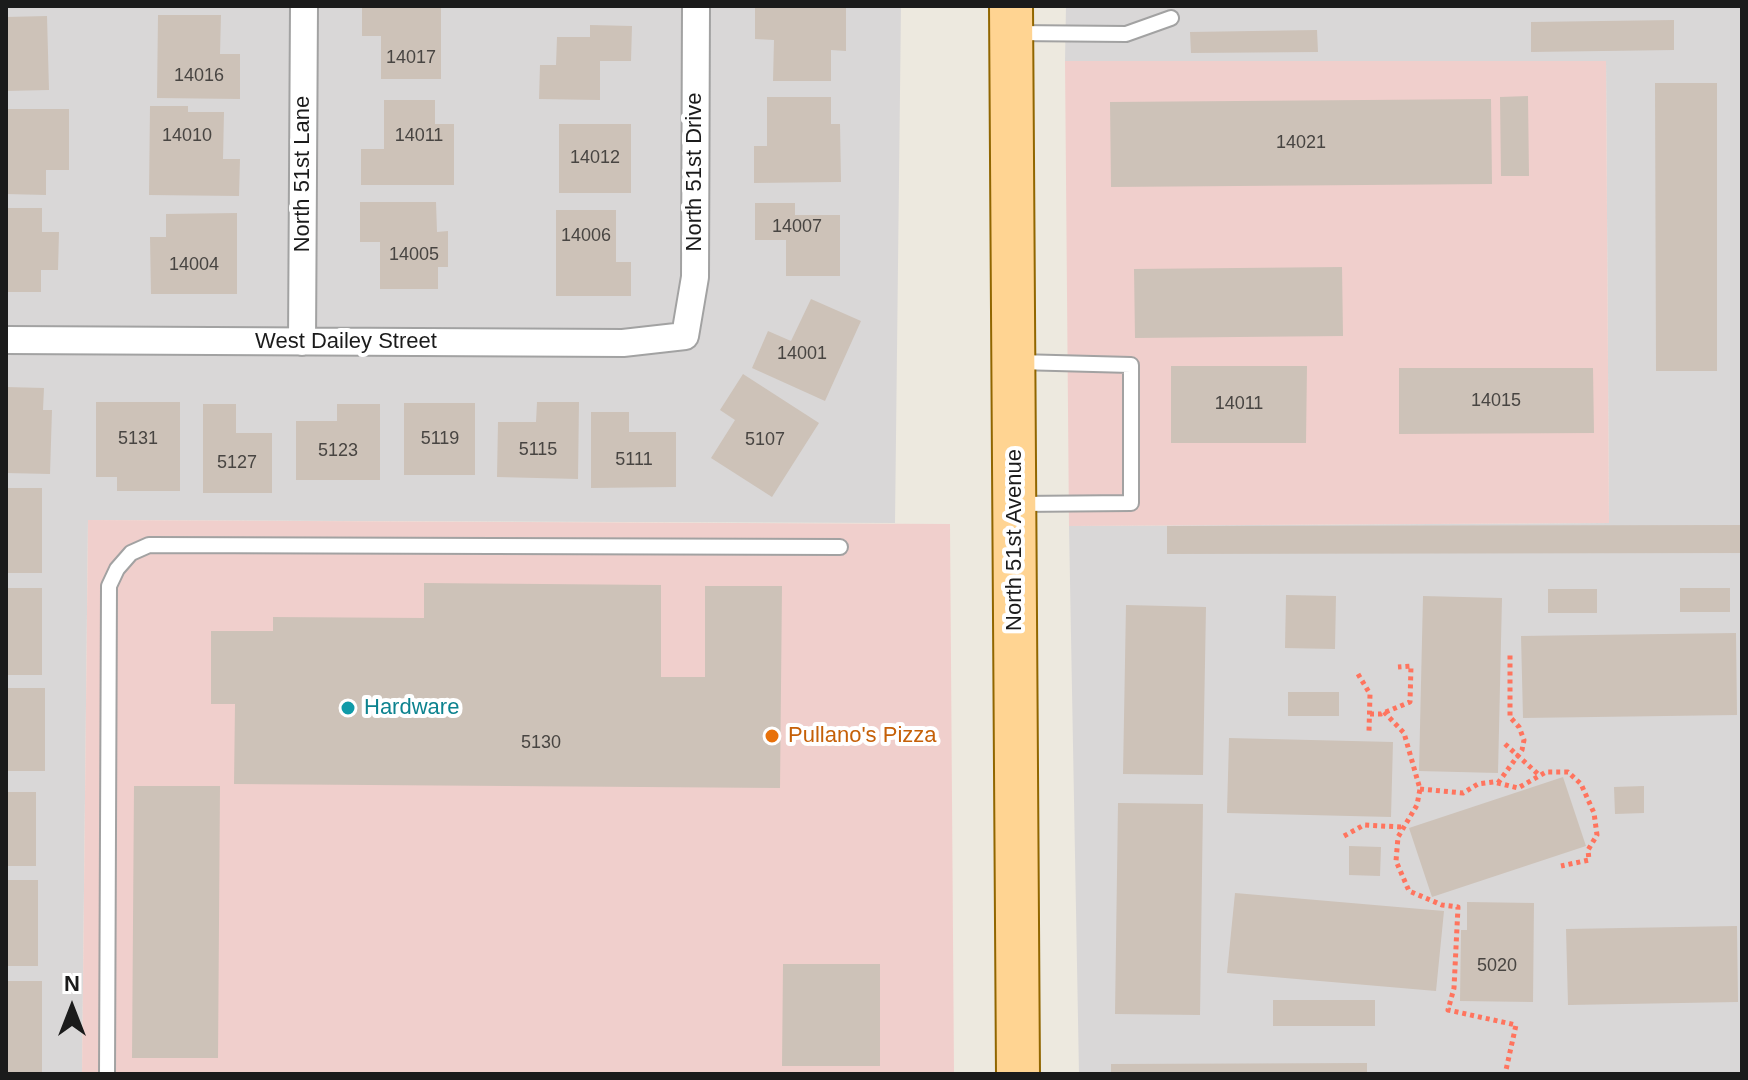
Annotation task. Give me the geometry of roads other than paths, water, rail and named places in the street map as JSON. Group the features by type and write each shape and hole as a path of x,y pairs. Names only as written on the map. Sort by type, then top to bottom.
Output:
{"main road":[{"name":"North 51st Avenue","path":"1010,19 1018,1074"}],"street":[{"name":"North 51st Lane","path":"302,342 304,6"},
{"name":"North 51st Drive","path":"685,336 695,277 696,6"},
{"name":"West Dailey Street","path":"6,340 623,343 685,336"}],"lane":[{"path":"1010,19 1126,34 1171,18"},
{"path":"1013,361 1131,365 1131,503 1015,504"},
{"path":"107,1074 109,586 117,569 131,553 149,545 840,547"}],"place":[{"name":"Hardware","path":"348,708"},
{"name":"Pullano's Pizza","path":"772,736"}]}
